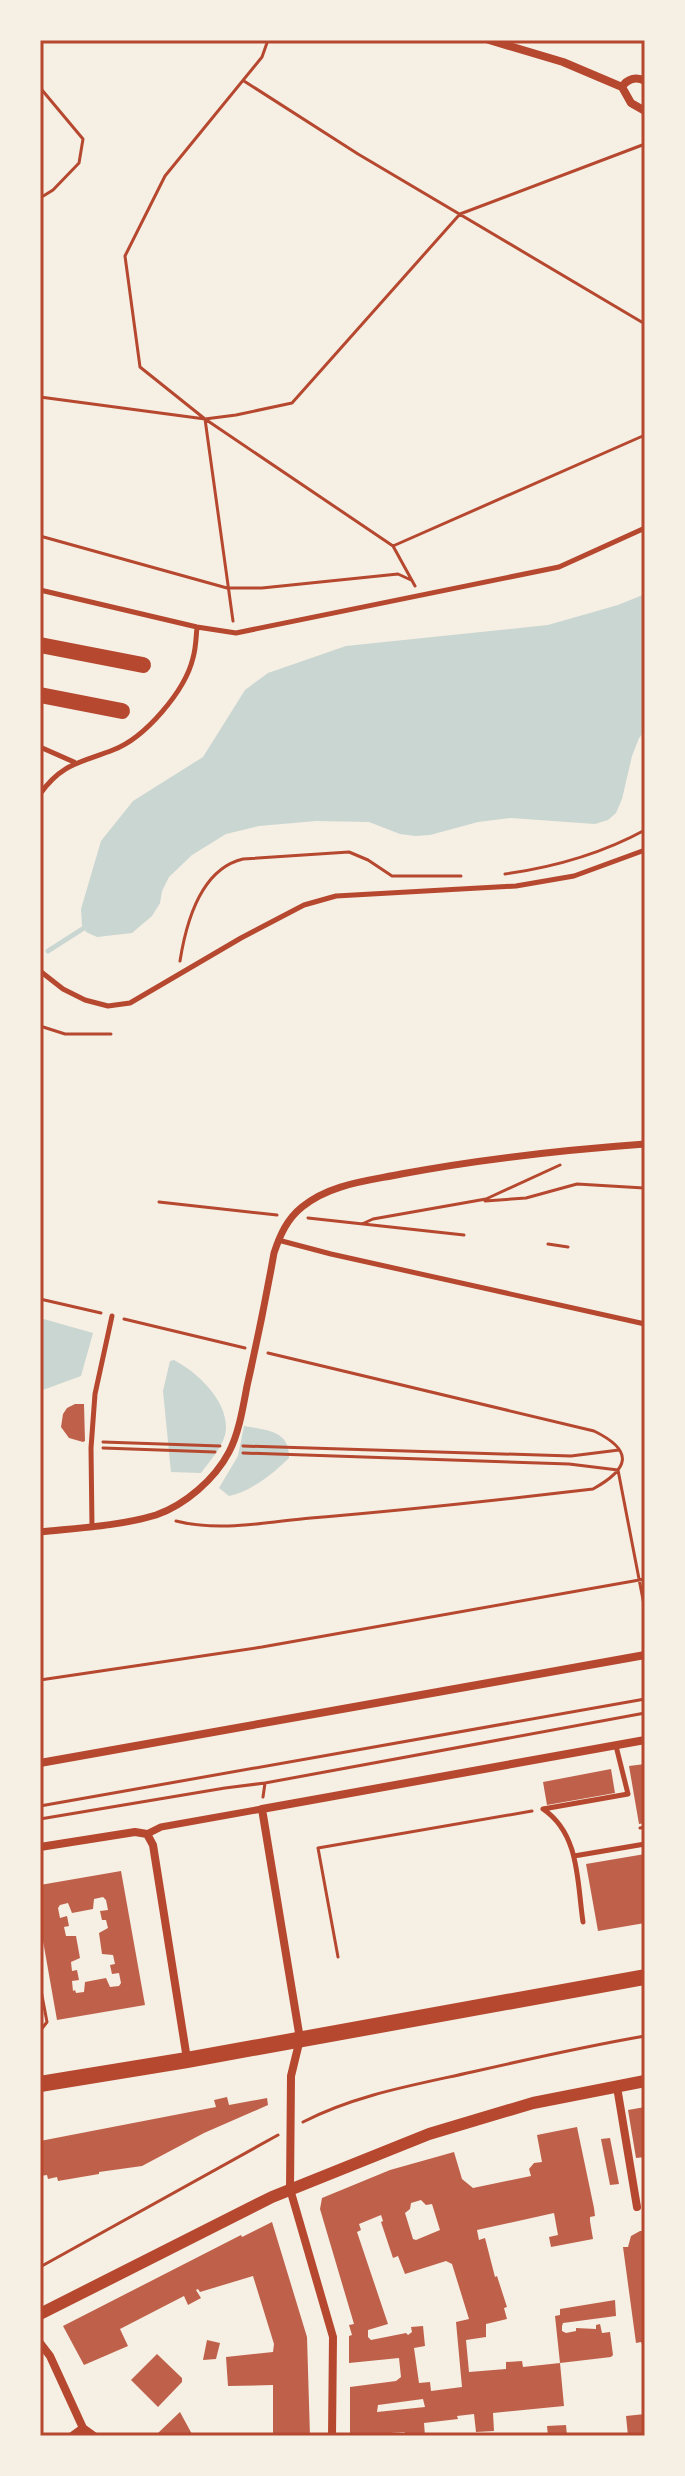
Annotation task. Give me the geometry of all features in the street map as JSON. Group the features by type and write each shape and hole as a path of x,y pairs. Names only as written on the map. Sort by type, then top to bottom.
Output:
{"main road":[{"path":"40,645 143,665"},
{"path":"40,695 122,711"},
{"path":"40,2084 645,1977"}],"street":[{"path":"489,40 563,62 622,87 631,103 645,111"},
{"path":"622,87 635,78 645,81"},
{"path":"40,1532 92,1527 158,1514 187,1499 207,1481 229,1452 242,1409 281,1231 302,1206 327,1191 431,1168 645,1144"},
{"path":"40,1763 645,1655"},
{"path":"40,1847 135,1832 147,1834 161,1827 645,1740"},
{"path":"262,1809 300,2039 291,2076 290,2189 333,2337 332,2436"},
{"path":"147,1834 153,1845 187,2060"},
{"path":"40,2314 290,2189 429,2134 533,2103 645,2081"},
{"path":"617,2087 637,2207"},
{"path":"40,2343 50,2356 83,2428 94,2436"},
{"path":"72,2436 83,2428"}],"lane":[{"path":"40,590 197,627 236,633 559,567 645,528"},
{"path":"40,794 54,776 74,762 123,745 155,719 172,698 193,660 197,627"},
{"path":"40,747 74,762"},
{"path":"40,971 74,995 96,1004 130,1003 304,905 336,896 516,886 574,876 645,850"},
{"path":"278,1240 645,1324"},
{"path":"92,1527 91,1445 95,1394 112,1316"},
{"path":"543,1809 628,1794 616,1745"},
{"path":"543,1809 559,1821 574,1856 583,1922"},
{"path":"574,1856 645,1844"}],"path":[{"path":"268,40 262,57 244,81 165,176 125,256 140,367 205,419 393,546 420,596"},
{"path":"244,81 358,154 645,324"},
{"path":"40,85 83,139 79,163 53,190 40,198"},
{"path":"40,397 205,419 292,403 460,214 645,144"},
{"path":"205,419 227,588 236,633"},
{"path":"393,546 645,435"},
{"path":"40,536 227,588 262,588 398,574 411,580"},
{"path":"493,875 560,864 614,847 645,830"},
{"path":"178,976 191,911 228,863 243,859 349,852 392,876 462,876"},
{"path":"40,1026 65,1034 111,1034"},
{"path":"362,1224 373,1219 481,1200 566,1163"},
{"path":"481,1200 526,1198 577,1184 644,1188"},
{"path":"159,1202 464,1235"},
{"path":"548,1244 568,1247"},
{"path":"40,1299 594,1431 613,1440 621,1450 618,1470 593,1489 409,1509 200,1526 158,1514"},
{"path":"91,1445 219,1446"},
{"path":"91,1445 216,1452"},
{"path":"240,1446 571,1456 621,1450"},
{"path":"238,1453 569,1464 618,1470"},
{"path":"618,1470 645,1610"},
{"path":"40,1680 262,1647 645,1579"},
{"path":"40,1806 645,1699"},
{"path":"40,1819 265,1783 645,1713"},
{"path":"262,1809 265,1783"},
{"path":"338,1957 318,1848 543,1809"},
{"path":"40,1985 47,2022 40,2031"},
{"path":"295,2126 320,2113 390,2089 645,2036"},
{"path":"40,2267 282,2133"}],"shaded area":[{"path":"645,594 645,731 632,756 622,799 616,813 608,820 595,824 511,818 415,836 400,834 369,822 316,821 259,826 226,834 192,855 169,877 152,916 132,933 97,937 86,932 82,925 81,909 101,841 133,801 203,757 245,690 268,673 346,646 548,625"},
{"path":"40,1318 93,1333 81,1376 40,1391"},
{"path":"174,1360 194,1373 212,1391 224,1412 225,1435 201,1473 171,1472 163,1391 170,1361"},
{"path":"244,1426 268,1430 281,1437 289,1458 261,1481 229,1496 219,1488 238,1456"}],"building":[{"path":"75,1404 84,1404 83,1442 69,1438 61,1427 63,1414"},
{"path":"645,1764 645,1823 639,1824 629,1766"},
{"path":"611,1769 615,1793 547,1805 543,1782"},
{"path":"645,1854 645,1923 598,1931 586,1864"},
{"path":"121,1871 145,2005 57,2020 40,1924 40,1885","holes":["103,1897 108,1910 100,1911 108,1928 99,1933 102,1954 113,1955 115,1964 110,1965 112,1974 119,1973 121,1983 110,1987 106,1978 85,1982 84,1992 76,1993 72,1981 79,1980 77,1970 72,1971 71,1962 80,1958 76,1936 66,1936 64,1927 69,1926 67,1916 60,1918 58,1908 68,1903 72,1913 93,1909 94,1899"]},
{"path":"227,2097 229,2105 267,2098 268,2105 204,2133 142,2166 58,2181 57,2177 48,2179 47,2175 40,2176 40,2141 216,2107 214,2100"},
{"path":"645,2107 645,2157 636,2158 628,2110"},
{"path":"577,2127 594,2208 595,2216 590,2217 593,2239 551,2247 549,2237 558,2235 554,2213 477,2230 479,2240 485,2238 507,2307 504,2308 507,2319 486,2324 486,2337 466,2340 469,2372 506,2369 506,2362 522,2361 523,2367 560,2363 564,2406 493,2413 494,2431 476,2432 474,2414 424,2423 425,2436 409,2436 404,2432 350,2436 350,2387 396,2381 401,2377 399,2358 349,2363 349,2336 352,2335 349,2325 354,2324 320,2209 322,2198 390,2170 454,2152 462,2179 473,2188 531,2176 529,2169 534,2163 542,2162 537,2135","holes":["421,2200 426,2205 432,2204 440,2230 416,2240 413,2239 405,2213 411,2203","381,2215 393,2258 398,2256 405,2274 446,2261 452,2264 469,2319 456,2322 462,2387 431,2391 430,2382 419,2383 414,2348 425,2346 423,2326 411,2327 412,2332 408,2335 371,2340 368,2337 368,2330 388,2324 357,2232 361,2230 359,2224","423,2399 425,2407 377,2412 378,2405"]},
{"path":"610,2138 619,2184 610,2185 601,2139"},
{"path":"272,2222 307,2337 310,2436 273,2436 273,2385 228,2386 226,2357 273,2352 274,2344 253,2276 200,2292 198,2289 201,2298 188,2305 184,2296 120,2329 128,2346 84,2365 63,2326"},
{"path":"645,2231 645,2350 641,2342 636,2343 623,2247 628,2247 631,2236"},
{"path":"615,2300 616,2316 563,2323 562,2326 562,2331 566,2333 576,2331 576,2328 596,2329 596,2325 600,2324 602,2333 610,2332 613,2355 560,2363 555,2316 560,2315 560,2309"},
{"path":"207,2340 220,2343 216,2359 203,2360"},
{"path":"157,2354 182,2378 182,2382 158,2407 131,2380"},
{"path":"180,2412 193,2436 160,2436 158,2433"},
{"path":"645,2414 645,2436 628,2436 626,2416"},
{"path":"566,2425 567,2436 548,2436 547,2426"}],"waterway":[{"path":"48,951 84,928"}]}
